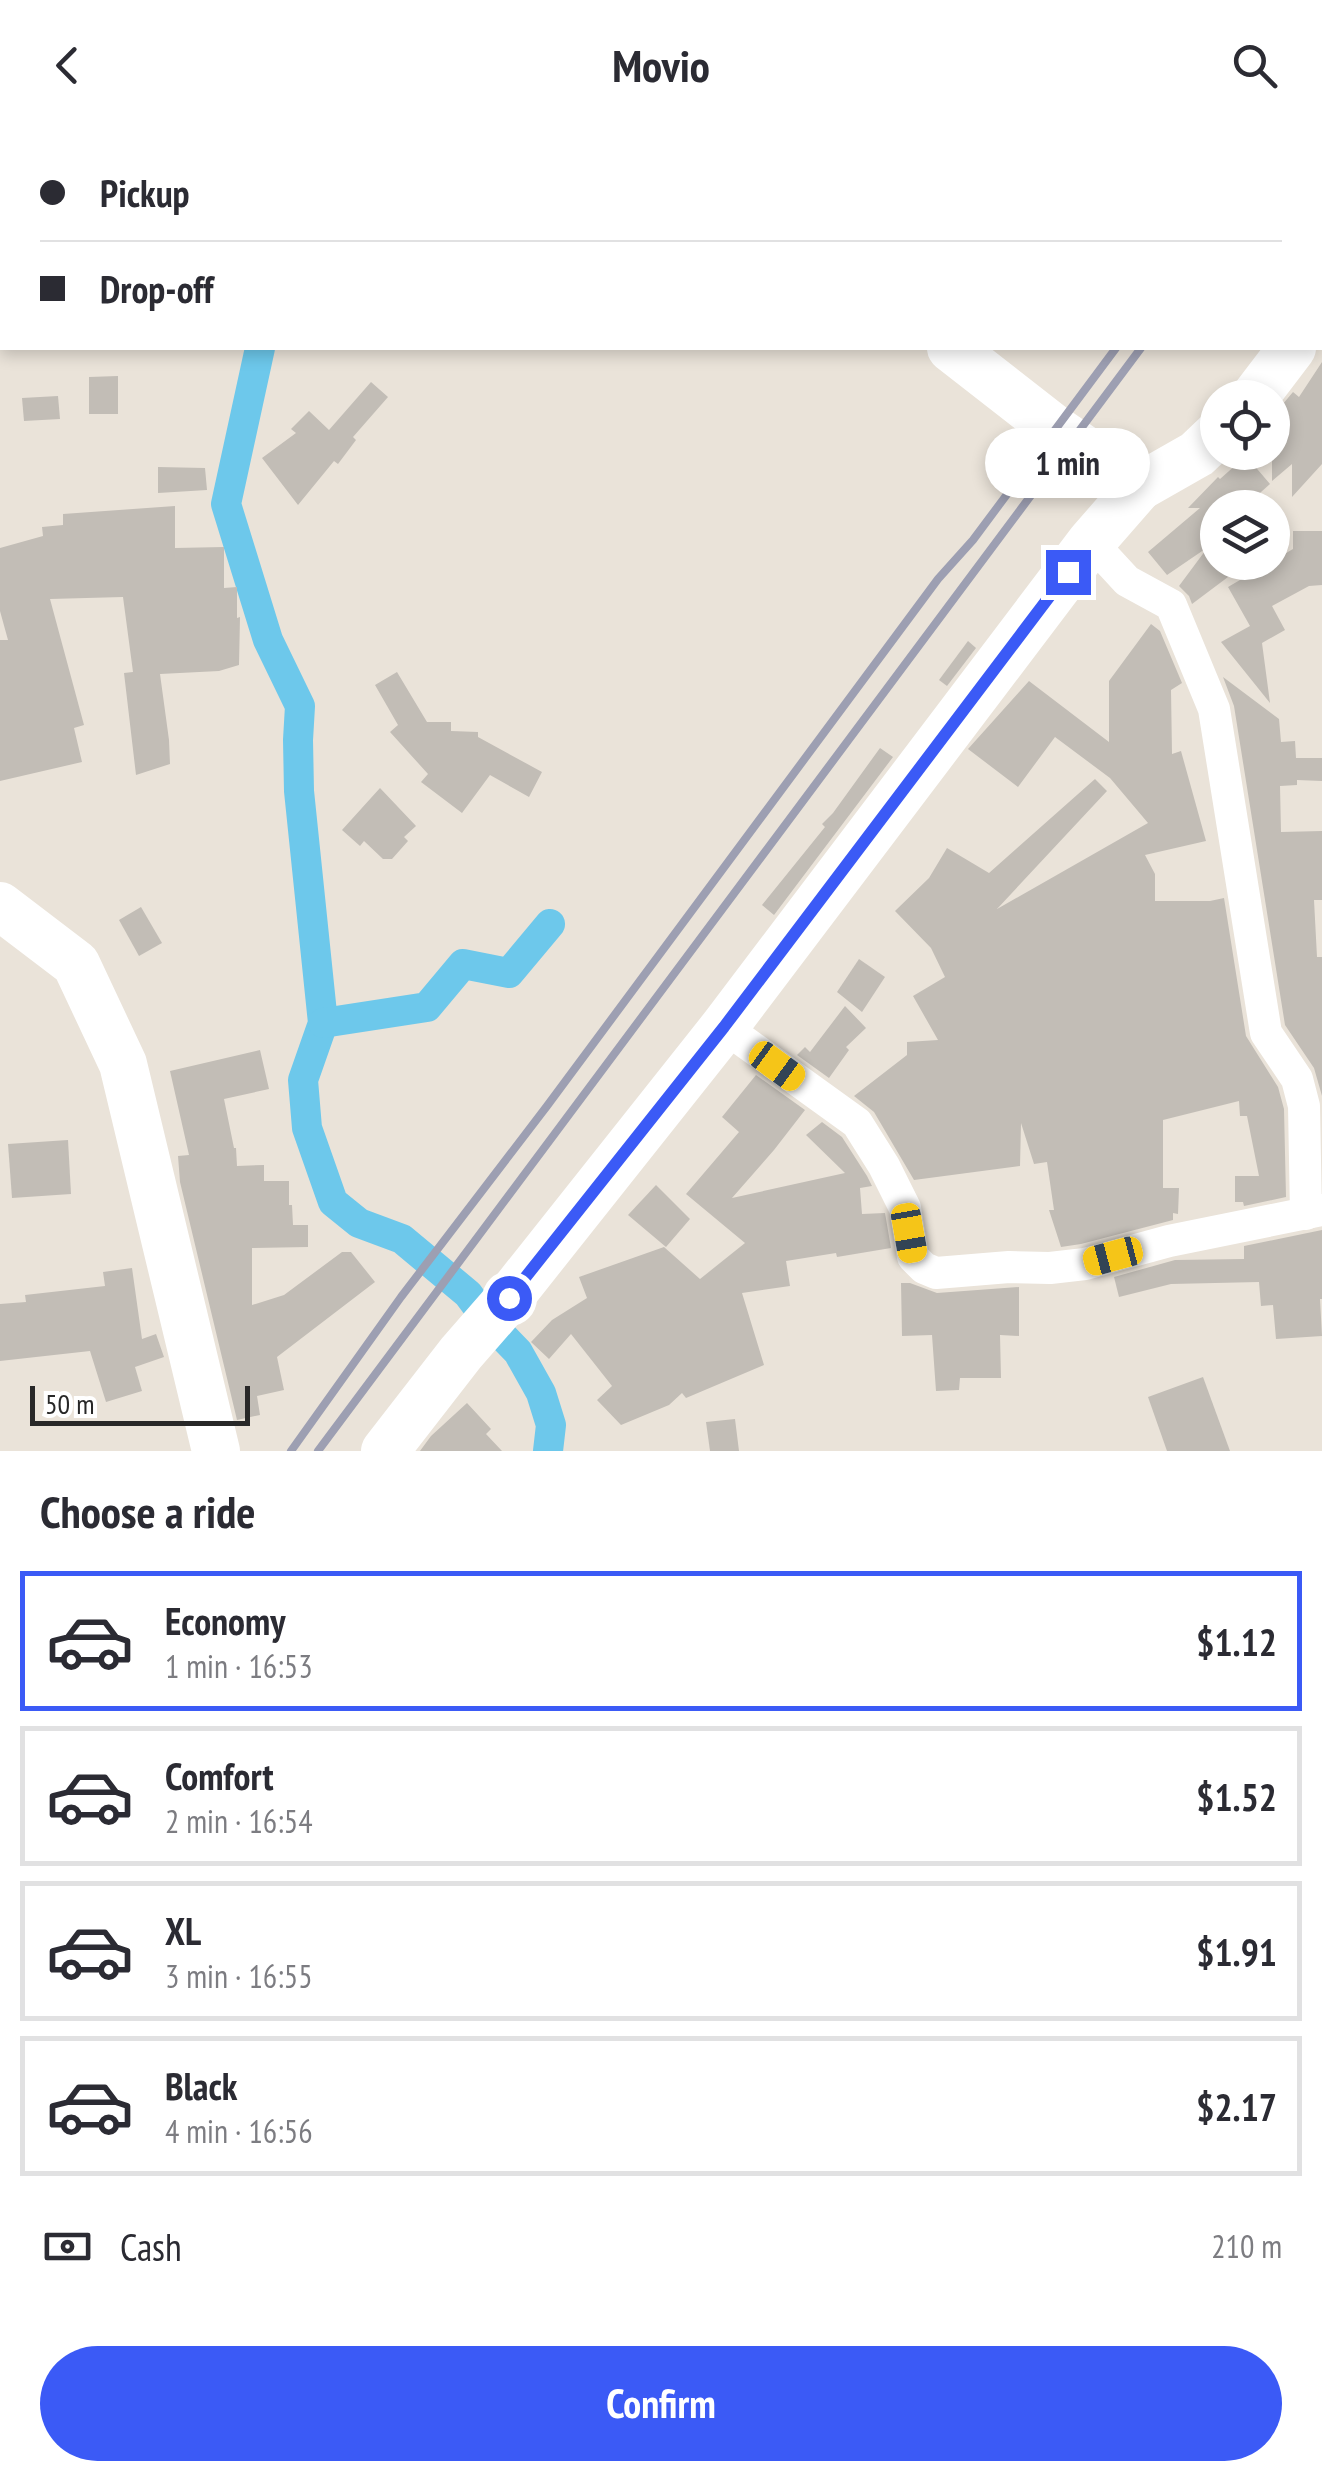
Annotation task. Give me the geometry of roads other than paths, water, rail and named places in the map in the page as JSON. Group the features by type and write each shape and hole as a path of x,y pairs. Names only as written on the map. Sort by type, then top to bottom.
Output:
{"street":[{"path":"954,350 1056,430 1139,487"},
{"path":"1268,380 1290,350"},
{"path":"385,1451 724,1027 1091,542 1139,487 1200,451"},
{"path":"724,1027 857,1124 884,1166 904,1208 913,1257 936,1274 1085,1264 1169,1241 1314,1212 1304,1106 1297,1079 1266,1034 1214,709 1171,605 1127,581 1091,542"},
{"path":"0,906 76,964 123,1064 216,1451"}],"waterway":[{"path":"260,350 226,504 268,640 300,706 299,791 323,1023 303,1080 307,1128 333,1202 359,1223 402,1239 468,1294 518,1352 541,1393 551,1425 548,1451"},
{"path":"323,1023 427,1007 463,964 509,973 550,924"}],"railway":[{"path":"291,1451 401,1297 938,579 973,540 1115,350"},
{"path":"318,1451 1140,350"}]}
